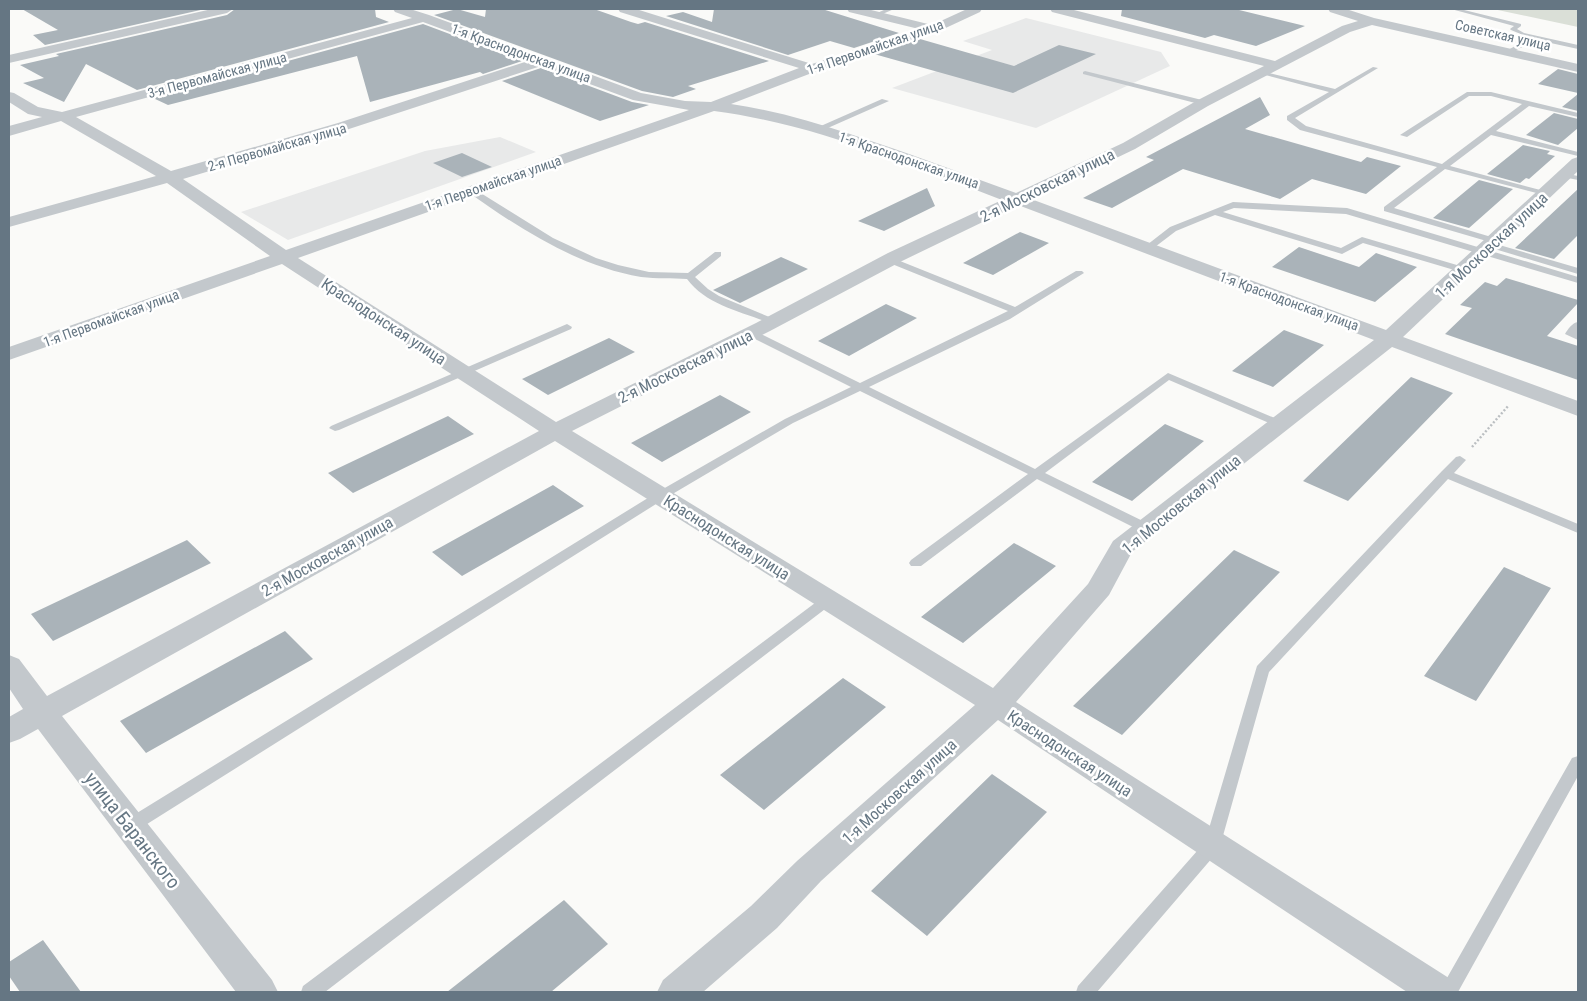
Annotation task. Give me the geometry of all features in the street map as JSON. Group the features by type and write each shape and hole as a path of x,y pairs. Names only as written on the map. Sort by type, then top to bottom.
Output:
{"street":[{"path":"9,59 227,9"},
{"name":"1-я Краснодонская улица","path":"399,9 638,97 685,105 713,106 757,112 896,154 1578,409"},
{"path":"624,9 812,68"},
{"path":"853,9 933,29"},
{"name":"1-я Первомайская улица","path":"9,354 282,256 713,106 812,68 933,29 976,9"},
{"path":"1056,9 1268,69"},
{"name":"Советская улица","path":"1334,9 1370,21 1578,68"},
{"name":"3-я Первомайская улица","path":"9,131 425,18"},
{"name":"2-я Московская улица","path":"9,731 555,431 774,322 890,260 1129,146 1204,103 1346,29 1370,21"},
{"name":"2-я Первомайская улица","path":"9,222 171,178 351,125 542,61"},
{"name":"Краснодонская улица","path":"9,96 33,111 64,117 171,178 282,256 555,431 996,704 1439,992"},
{"name":"1-я Московская улица","path":"676,992 764,917 809,871 996,704 1099,589 1122,548 1390,338 1575,167"},
{"name":"улица Баранского","path":"9,666 42,712 259,992"}],"lane":[{"path":"876,15 891,9"},
{"path":"1454,9 1520,25 1513,30 1536,38 1578,47"},
{"path":"1508,52 1536,38"},
{"path":"1375,68 1290,118 1303,128 1545,194"},
{"path":"1268,69 1335,92"},
{"path":"1085,73 1204,103"},
{"path":"1404,135 1467,94 1491,94 1578,115"},
{"path":"818,129 885,101"},
{"path":"1528,103 1387,209 1578,280"},
{"path":"1490,132 1575,167"},
{"path":"471,190 515,221 596,261 637,273 690,276 718,254"},
{"path":"1148,248 1173,229 1233,204 1347,211 1578,270"},
{"path":"1214,212 1342,251 1362,240 1464,270"},
{"path":"890,260 1016,311"},
{"path":"130,826 660,496 789,421 1016,311 1079,273"},
{"path":"690,276 693,283 704,292 774,322"},
{"path":"1578,325 1570,334 1578,337"},
{"path":"335,428 567,327"},
{"path":"751,333 1146,528"},
{"path":"916,564 1168,376 1280,424"},
{"path":"1084,992 1213,846 1262,670 1460,460"},
{"path":"1446,474 1578,529"},
{"path":"310,992 828,600"},
{"path":"1448,992 1578,762"}],"path":[{"path":"1460,460 1524,389"}],"shaded area":[{"path":"1493,9 1578,9 1578,27"},
{"path":"1026,18 1161,52 1170,66 1036,128 892,88 992,50 963,41"},
{"path":"500,137 536,152 288,240 241,212 425,151"}],"building":[{"path":"22,9 205,9 45,45 33,35 58,30"},
{"path":"235,9 375,9 376,17 389,22 137,90 86,64 64,102 23,83 44,78 20,65 59,56 56,54 227,15"},
{"path":"457,9 485,17 486,9 594,9 638,24 645,22 769,61 688,86 696,89 673,97 642,91 434,15"},
{"path":"714,9 822,9 899,33 854,48 830,41 788,55 666,16 683,12 712,22"},
{"path":"1122,9 1235,9 1305,26 1256,46 1214,35 1205,38 1121,16"},
{"path":"423,24 522,61 483,74 480,72 370,102 357,56 168,105 153,98"},
{"path":"920,39 1014,66 1059,45 1096,54 1013,93 874,54"},
{"path":"541,68 632,102 649,105 600,121 502,81"},
{"path":"1558,69 1578,74 1578,93 1538,84"},
{"path":"1578,94 1578,111 1562,107"},
{"path":"1260,97 1270,115 1245,129 1361,162 1367,157 1401,166 1366,194 1312,179 1280,199 1183,169 1112,208 1083,198 1154,160 1146,157"},
{"path":"1554,113 1578,119 1578,128 1558,145 1526,135"},
{"path":"1523,145 1550,151 1547,154 1555,156 1529,179 1526,178 1520,183 1487,174"},
{"path":"462,153 492,167 462,177 433,163"},
{"path":"1479,180 1513,189 1469,228 1433,218"},
{"path":"927,188 935,206 884,231 858,221"},
{"path":"1578,189 1578,235 1554,259 1515,248"},
{"path":"1020,232 1049,243 993,275 963,263"},
{"path":"1299,247 1359,267 1376,253 1417,267 1375,302 1272,267"},
{"path":"781,257 808,269 740,303 713,290"},
{"path":"1506,278 1578,300 1578,303 1547,336 1578,346 1578,380 1445,334 1472,308 1460,305 1485,282 1497,286"},
{"path":"886,304 917,318 849,356 818,341"},
{"path":"1284,330 1324,345 1273,387 1232,371"},
{"path":"609,338 635,352 548,395 522,379"},
{"path":"1411,377 1453,393 1348,501 1303,481"},
{"path":"720,395 751,412 662,462 631,443"},
{"path":"448,416 474,434 353,493 328,473"},
{"path":"1165,424 1204,441 1132,501 1092,482"},
{"path":"553,485 584,506 462,576 432,552"},
{"path":"187,540 211,563 53,641 31,614"},
{"path":"1014,543 1056,566 963,643 921,617"},
{"path":"1234,550 1280,572 1122,735 1073,706"},
{"path":"1504,567 1551,588 1476,701 1424,676"},
{"path":"285,631 313,659 146,753 120,721"},
{"path":"843,678 886,707 764,810 720,775"},
{"path":"992,774 1047,812 927,936 871,891"},
{"path":"564,900 608,944 551,992 447,992"},
{"path":"43,940 81,992 20,992 9,976 9,962"}]}
